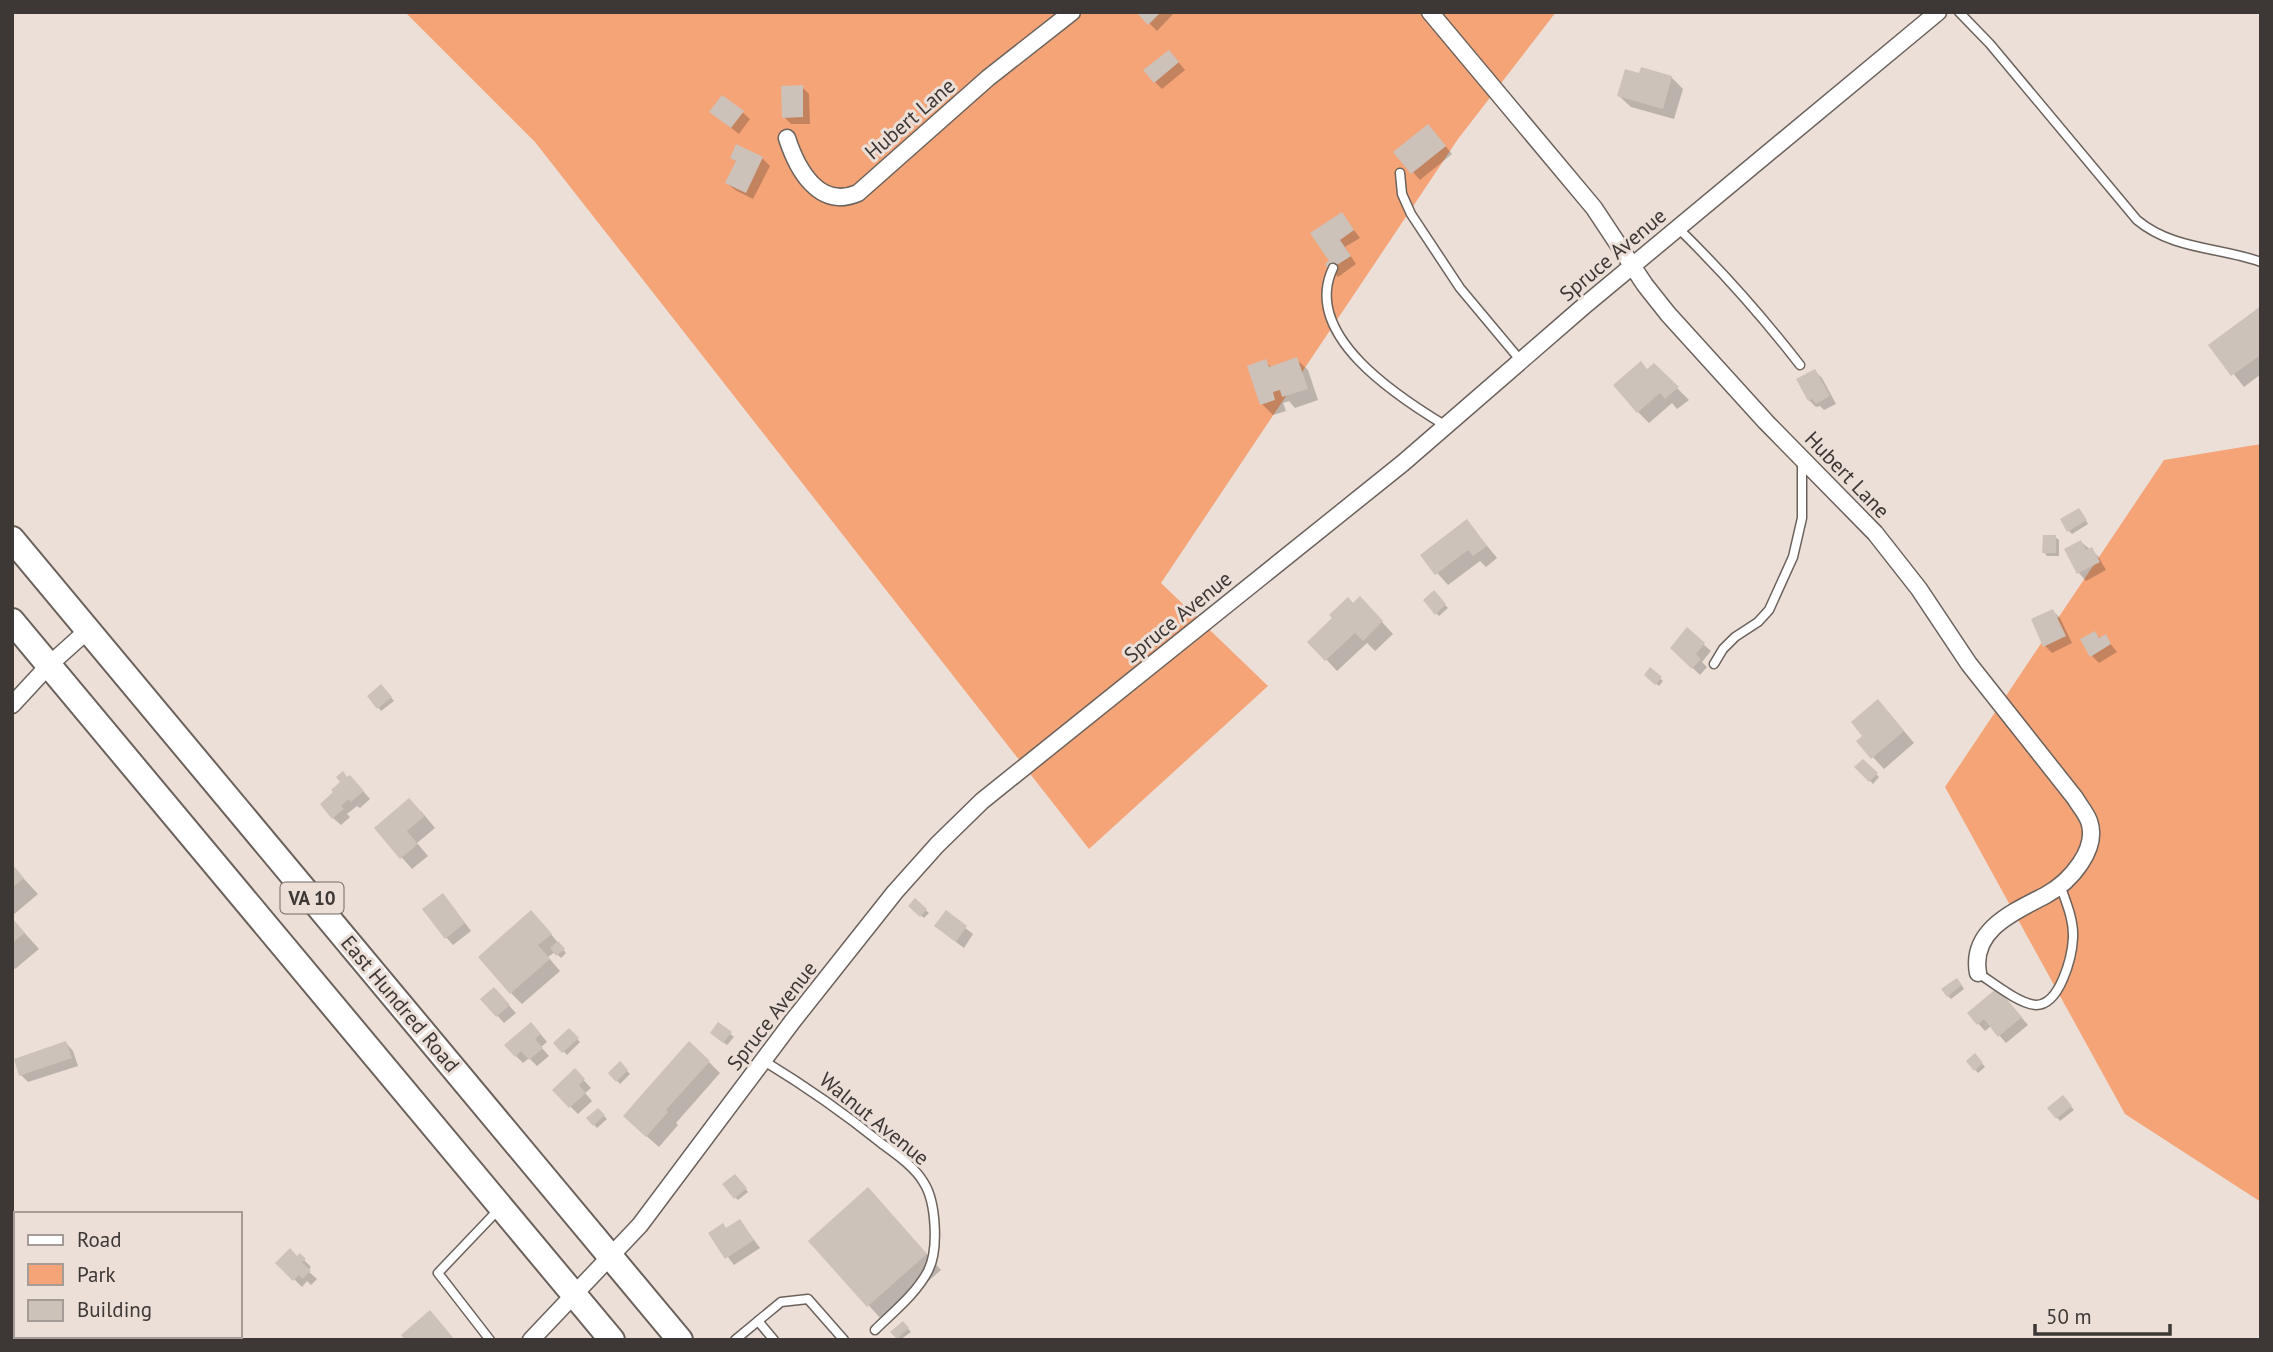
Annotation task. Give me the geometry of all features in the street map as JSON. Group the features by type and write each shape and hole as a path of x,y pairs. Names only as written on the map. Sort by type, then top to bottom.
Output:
{"highway":[{"name":"East Hundred Road","path":"12,539 680,1340"},
{"name":"VA 10","path":"12,621 612,1340"}],"street":[{"name":"Hubert Lane","path":"787,138 800,167 822,193 833,198 847,198 858,193 988,78 1072,12"},
{"name":"Hubert Lane","path":"1430,12 1594,208 1645,285 1668,314 1766,422 1875,533 1919,589 1969,664 2075,798 2088,819 2091,832 2084,858 2049,894 2017,909 1997,923 1980,947 1976,965 1978,973"},
{"name":"Spruce Avenue","path":"531,1340 639,1225 895,892 937,845 982,801 1403,463 1633,265 1938,12"},
{"path":"12,705 49,665 88,630"}],"lane":[{"path":"1959,12 1990,44 2144,226 2160,236 2189,246 2261,262"},
{"path":"1400,173 1402,194 1411,214 1460,288 1521,360"},
{"path":"1678,228 1768,323 1800,365"},
{"path":"1333,268 1326,290 1327,306 1331,321 1345,343 1366,368 1388,387 1446,426"},
{"path":"1714,664 1723,649 1735,637 1758,622 1769,610 1793,557 1802,517 1802,458"},
{"path":"1978,973 2015,997 2036,1004 2050,1000 2063,982 2073,939 2070,915 2060,885"},
{"name":"Walnut Avenue","path":"764,1060 804,1085 894,1153 925,1184 931,1197 935,1250 929,1269 918,1287 875,1330"},
{"path":"490,1340 438,1273 501,1207"},
{"path":"735,1340 781,1302 808,1299 844,1340"},
{"path":"758,1321 774,1340"}],"green space":[{"path":"405,12 1556,12 1458,139 1161,583 1268,686 1089,849 535,142"},
{"path":"2261,444 2261,1202 2125,1114 1945,787 2164,460"}],"building":[{"path":"1136,12 1161,12 1148,25"},
{"path":"1169,50 1179,62 1154,83 1143,70"},
{"path":"1641,67 1672,76 1663,109 1617,96 1625,69 1639,73"},
{"path":"803,85 803,117 782,118 781,86"},
{"path":"722,95 744,111 731,128 709,112"},
{"path":"1428,124 1446,146 1411,174 1393,152"},
{"path":"736,144 763,157 746,193 725,183 736,161 730,158"},
{"path":"1342,212 1354,230 1340,240 1351,256 1329,270 1325,264 1329,261 1310,233"},
{"path":"2261,306 2261,360 2258,357 2231,376 2208,345"},
{"path":"1297,357 1308,389 1282,397 1280,390 1273,392 1275,400 1260,405 1247,366 1266,359 1269,367"},
{"path":"1641,361 1647,369 1654,363 1679,387 1665,399 1660,393 1637,413 1613,385"},
{"path":"1815,369 1830,396 1816,404 1812,399 1808,401 1796,379"},
{"path":"2079,508 2087,520 2067,532 2060,519"},
{"path":"1467,519 1487,546 1473,556 1468,550 1435,575 1420,555"},
{"path":"2043,535 2056,535 2056,553 2042,553"},
{"path":"2081,540 2086,550 2092,547 2100,562 2077,574 2064,549"},
{"path":"1434,590 1446,604 1435,615 1423,600"},
{"path":"1360,596 1383,621 1363,641 1355,633 1325,661 1307,642 1332,618 1329,615 1348,597 1353,603"},
{"path":"2053,609 2066,636 2043,647 2031,619"},
{"path":"1687,627 1705,643 1696,654 1701,659 1692,669 1670,648"},
{"path":"2095,631 2099,638 2106,634 2111,644 2090,657 2080,639"},
{"path":"1650,667 1662,677 1655,685 1644,675"},
{"path":"381,684 392,697 377,709 367,696"},
{"path":"1878,699 1904,731 1871,759 1856,741 1862,736 1851,722"},
{"path":"1863,759 1878,773 1869,782 1854,767"},
{"path":"343,771 364,791 351,802 349,799 341,806 344,809 332,819 320,804 340,782 336,777"},
{"path":"409,798 425,816 407,831 418,844 400,859 374,828"},
{"path":"12,864 24,878 12,888"},
{"path":"443,893 465,923 445,939 422,909"},
{"path":"915,898 927,909 920,917 908,906"},
{"path":"531,910 552,934 538,945 550,959 510,994 478,957"},
{"path":"946,910 967,926 956,942 934,926"},
{"path":"12,918 25,933 12,943"},
{"path":"558,941 565,949 556,956 550,948"},
{"path":"1957,978 1962,985 1947,997 1941,989"},
{"path":"494,987 510,1005 496,1017 480,999"},
{"path":"1997,988 2022,1017 1998,1037 1984,1019 1977,1025 1967,1013"},
{"path":"531,1022 541,1034 535,1039 543,1048 529,1060 521,1051 515,1057 504,1045"},
{"path":"718,1022 732,1032 723,1043 710,1033"},
{"path":"569,1028 579,1038 562,1053 553,1043"},
{"path":"66,1041 72,1058 19,1076 14,1059"},
{"path":"689,1041 710,1061 646,1137 623,1116"},
{"path":"1975,1053 1983,1063 1974,1071 1966,1061"},
{"path":"620,1061 628,1070 616,1082 608,1073"},
{"path":"575,1068 585,1079 579,1085 586,1093 569,1108 552,1090"},
{"path":"2063,1095 2072,1106 2056,1119 2047,1108"},
{"path":"598,1108 605,1115 593,1126 586,1118"},
{"path":"735,1174 747,1188 734,1199 722,1184"},
{"path":"868,1187 927,1254 867,1307 808,1241"},
{"path":"740,1219 754,1240 725,1259 708,1233 723,1223 726,1228"},
{"path":"290,1248 297,1256 300,1253 306,1259 302,1262 311,1271 302,1279 299,1275 293,1281 275,1263"},
{"path":"430,1310 455,1340 405,1340 401,1335"},
{"path":"903,1321 909,1328 897,1339 890,1332"}]}
